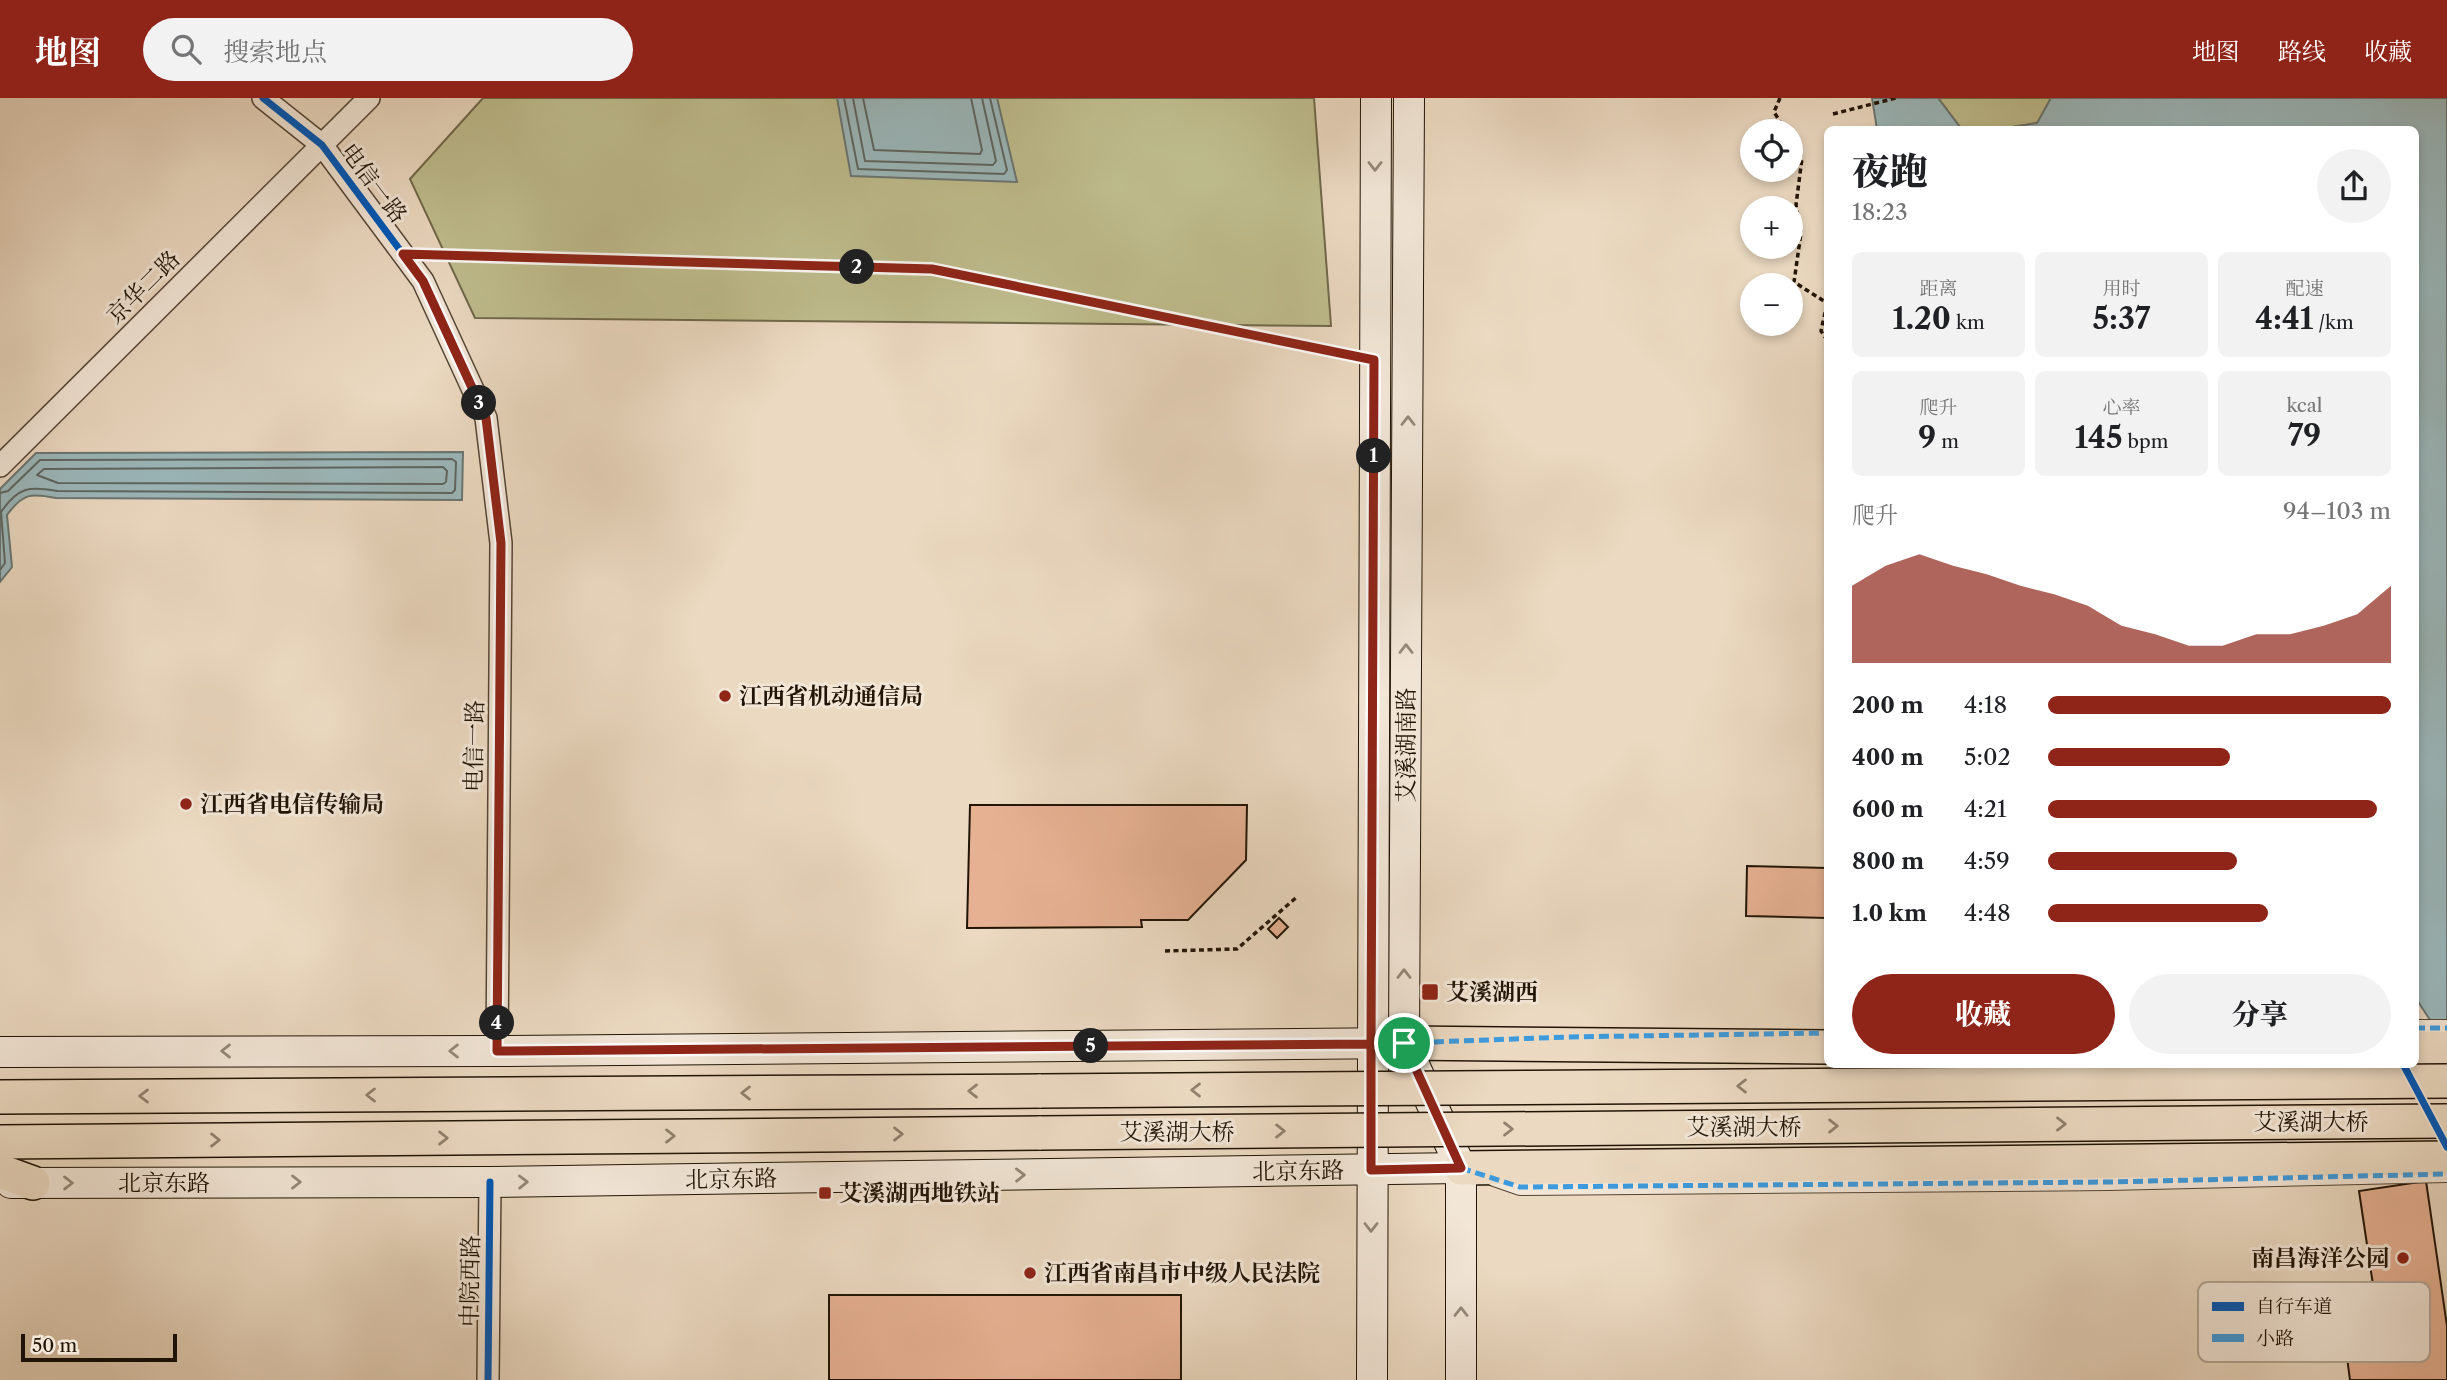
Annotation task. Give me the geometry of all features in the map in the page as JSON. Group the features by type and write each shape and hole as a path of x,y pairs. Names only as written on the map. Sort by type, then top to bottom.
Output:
{"main road":[{"name":"艾溪湖南路","path":"1372,1380 1376,98"},
{"name":"艾溪湖南路","path":"1409,98 1404,1043 1461,1168 1461,1380"},
{"path":"0,1052 497,1051 1404,1043 1824,1047"},
{"path":"2419,1048 2447,1048"},
{"name":"艾溪湖大桥","path":"0,1097 2447,1081"},
{"name":"艾溪湖大桥","path":"1041,1133 2447,1121"},
{"name":"北京东路","path":"0,1142 1041,1133"},
{"path":"1461,1168 2100,1164 2447,1158"},
{"name":"北京东路","path":"0,1182 490,1182 1461,1168"},
{"path":"0,1171 33,1183"}],"street":[{"name":"电信一路","path":"264,98 322,145 423,281 486,418 501,543 497,1051"},
{"name":"京华二路","path":"0,466 369,98"},
{"path":"2419,1028 2447,1028"},
{"path":"1404,1043 1568,1037 1824,1033"},
{"path":"1461,1168 1520,1186 2109,1182 2447,1174"},
{"name":"中院西路","path":"488,1380 490,1182"}],"path":[{"path":"1778,119 1774,112 1780,98"},
{"path":"1833,114 1896,98"},
{"path":"1799,182 1796,205 1801,233 1794,282 1824,301"},
{"path":"403,254 932,269 1374,360"},
{"path":"1824,317 1821,331 1824,336"},
{"path":"1165,951 1237,949 1298,896"}],"shaded area":[{"path":"483,98 1314,98 1331,326 475,318 410,179"},
{"path":"1938,98 2051,98 2038,123 2019,126 1959,126"}],"water":[{"path":"837,98 997,98 1017,182 851,176"},
{"path":"1872,98 1938,98 1959,126 1877,126"},
{"path":"2051,98 2447,98 2447,1046 2419,1003 2419,126 2018,126 2037,123"},
{"path":"463,452 462,500 28,496 18,502 7,515 12,567 0,582 0,489 36,453"}],"building":[{"path":"970,805 1247,805 1246,860 1188,920 1141,920 1142,927 967,928"},
{"path":"1747,866 1824,868 1824,918 1746,916"},
{"path":"1279,918 1288,927 1277,938 1268,929"},
{"name":"南昌海洋公园","path":"2426,1181 2447,1326 2447,1380 2350,1380 2348,1362 2430,1362 2430,1282 2373,1282 2359,1191"},
{"path":"829,1295 1181,1295 1181,1380 829,1380"}],"marked path":[{"path":"2419,1028 2447,1028"},
{"path":"1404,1043 1568,1037 1824,1033"},
{"path":"1461,1168 1520,1187 2109,1182 2447,1174"}],"cycle path":[{"path":"263,98 322,145 423,281 486,418 501,543 497,1051"},
{"path":"2405,1068 2447,1147"},
{"path":"488,1380 490,1182"}],"place":[{"name":"江西省机动通信局","path":"725,696"},
{"name":"江西省电信传输局","path":"186,804"},
{"name":"艾溪湖西","path":"1430,992"},
{"name":"艾溪湖西地铁站","path":"825,1193"},
{"name":"南昌海洋公园","path":"2403,1258"},
{"name":"江西省南昌市中级人民法院","path":"1030,1273"}],"route":[{"path":"1404,1043 1371,1044 1374,360 932,269 403,254 423,281 486,418 501,543 497,1051 1371,1044 1371,1170 1461,1168 1404,1043"}]}
